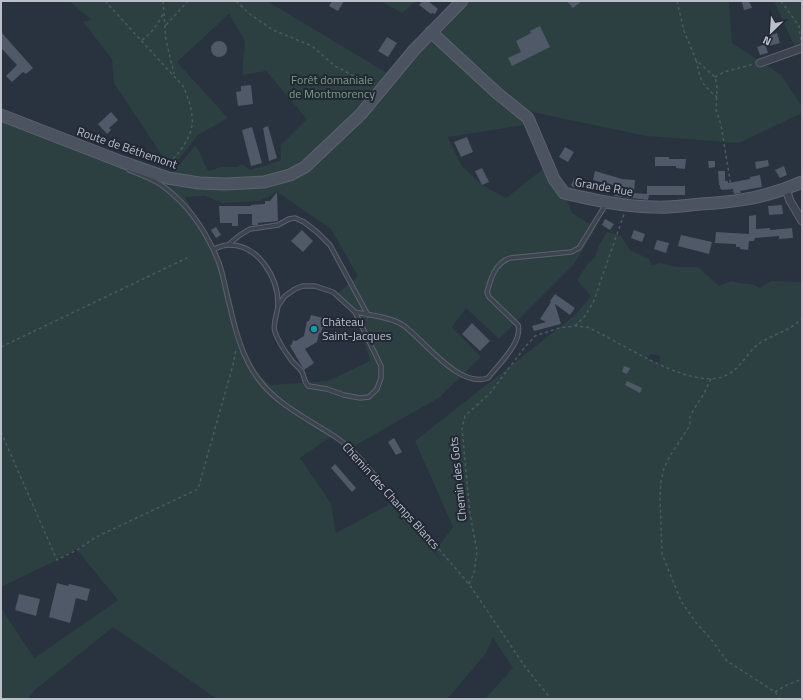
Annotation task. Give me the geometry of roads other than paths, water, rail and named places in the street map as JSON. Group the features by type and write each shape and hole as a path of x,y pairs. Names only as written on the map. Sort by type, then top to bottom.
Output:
{"street":[{"name":"Route de Béthemont","path":"1,115 122,162 168,178 199,183 225,184 264,182 290,175 305,167 361,114 414,50 462,1"},
{"name":"Grande Rue","path":"431,32 528,118 554,179 564,193 627,205 656,207 734,202 786,189 802,182"},
{"path":"760,63 801,49"},
{"path":"786,189 790,201 802,221"}],"lane":[{"name":"Chemin des Champs Blancs","path":"122,162 120,166 158,183 174,194 196,219 213,249 219,264 238,340 252,371 267,389 287,407 335,436 351,448 377,478"},
{"path":"355,312 401,324 457,372 469,379 481,381 488,378 516,342 520,330 518,325 489,297 487,292 497,266 503,260 510,258 571,252 578,248 608,202"},
{"path":"228,245 250,229 278,226 289,219 295,218 304,222 330,245 368,315"},
{"path":"213,249 228,245 236,246 251,252 260,259 273,279 277,295 278,306 274,324 275,332 292,362 303,372 303,380 308,386 360,398 368,397 377,389 381,378 381,366 355,312 333,292 315,286 303,286 295,289 285,296 278,306"}],"place":[{"name":"Château Saint-Jacques","path":"314,329"}],"park label":[{"name":"Forêt domaniale de Montmorency","path":"332,87"}]}
